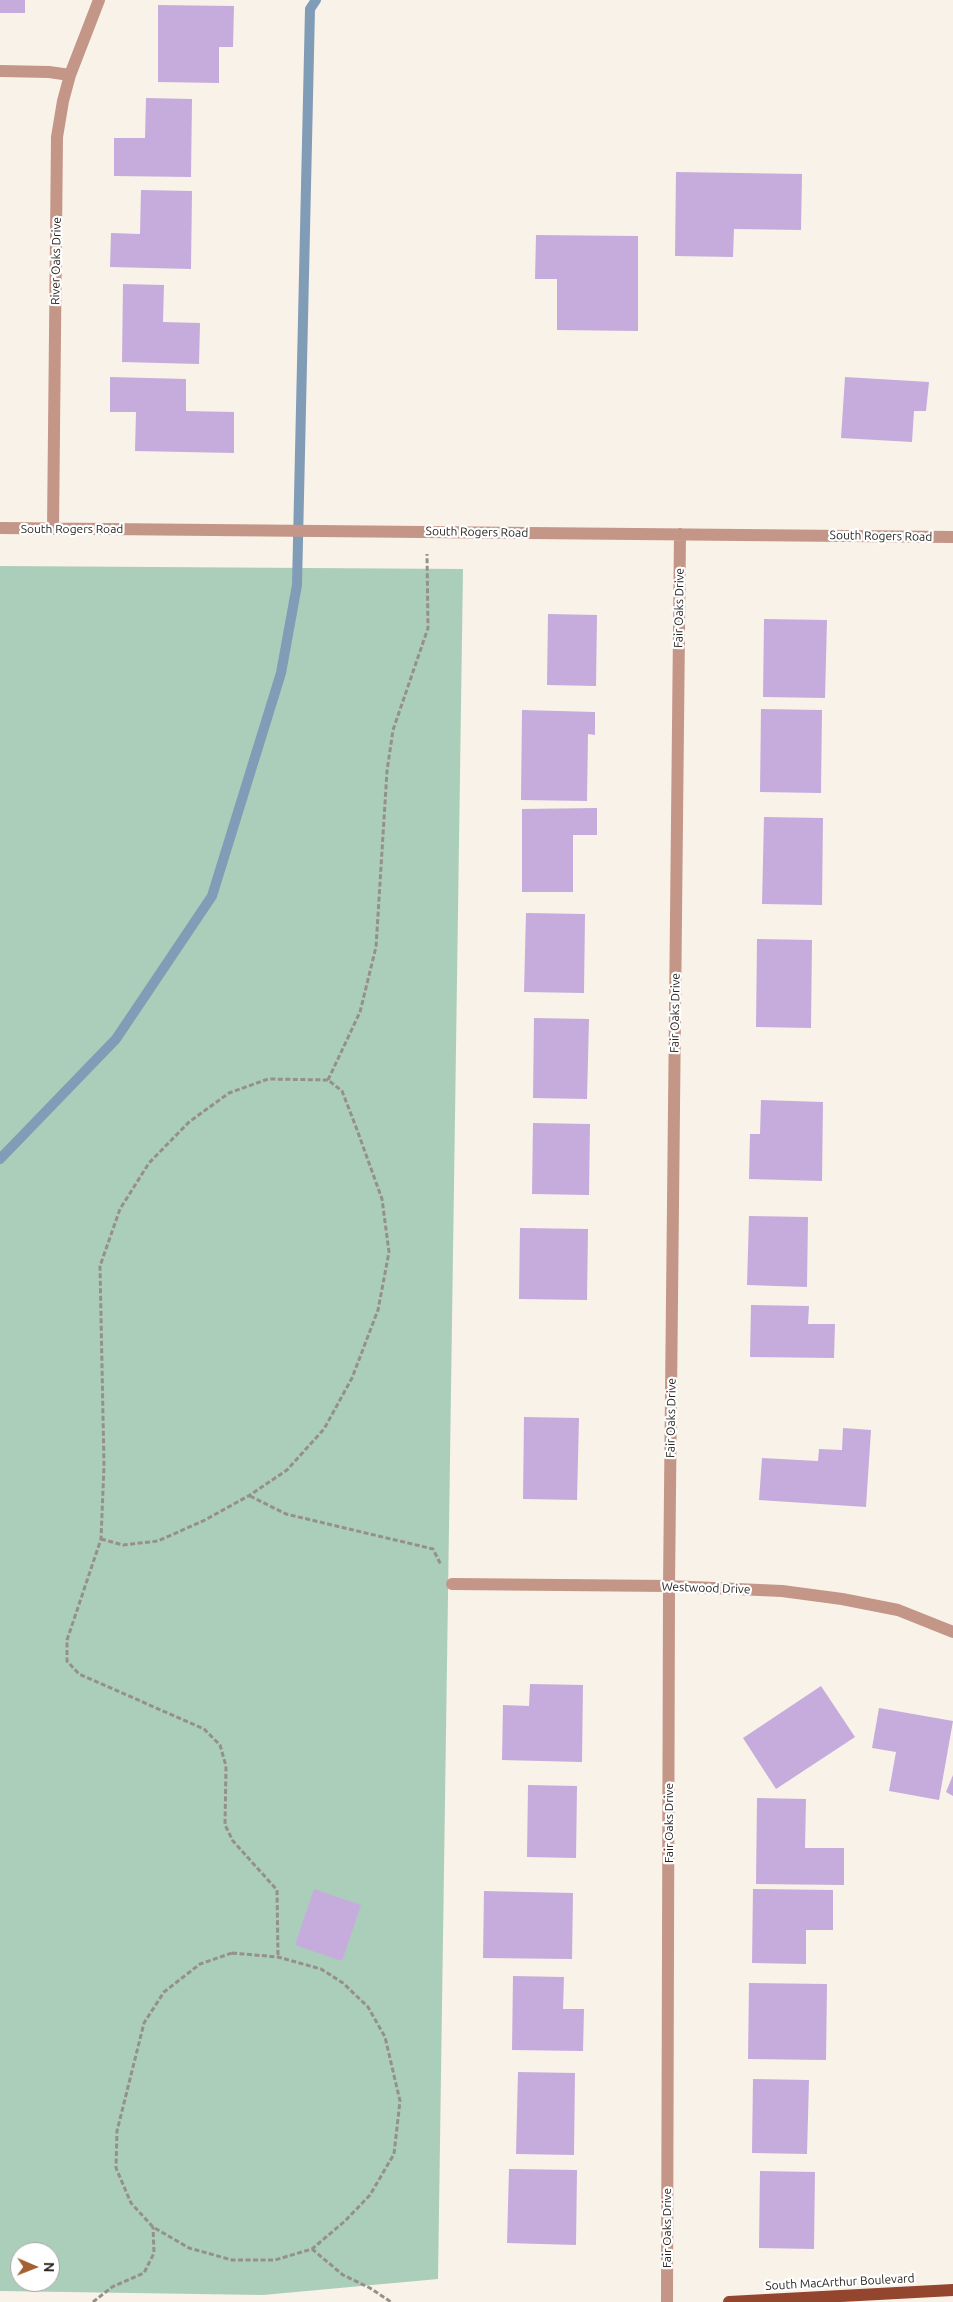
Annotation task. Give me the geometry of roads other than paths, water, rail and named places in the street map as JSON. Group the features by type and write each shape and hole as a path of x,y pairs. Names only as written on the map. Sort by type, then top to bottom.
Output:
{"main road":[{"name":"South MacArthur Boulevard","path":"729,2302 953,2290"}],"street":[{"name":"River Oaks Drive","path":"53,529 58,137 63,101 70,75 99,0"},
{"path":"0,71 49,72 70,75"},
{"name":"South Rogers Road","path":"0,528 953,537"},
{"name":"Fair Oaks Drive","path":"666,2302 670,1586 680,534"},
{"name":"Westwood Drive","path":"452,1584 670,1586 782,1591 842,1599 898,1610 953,1632"}],"waterway":[{"path":"0,1159 116,1039 212,896 281,673 297,585 310,9 316,0"}]}
